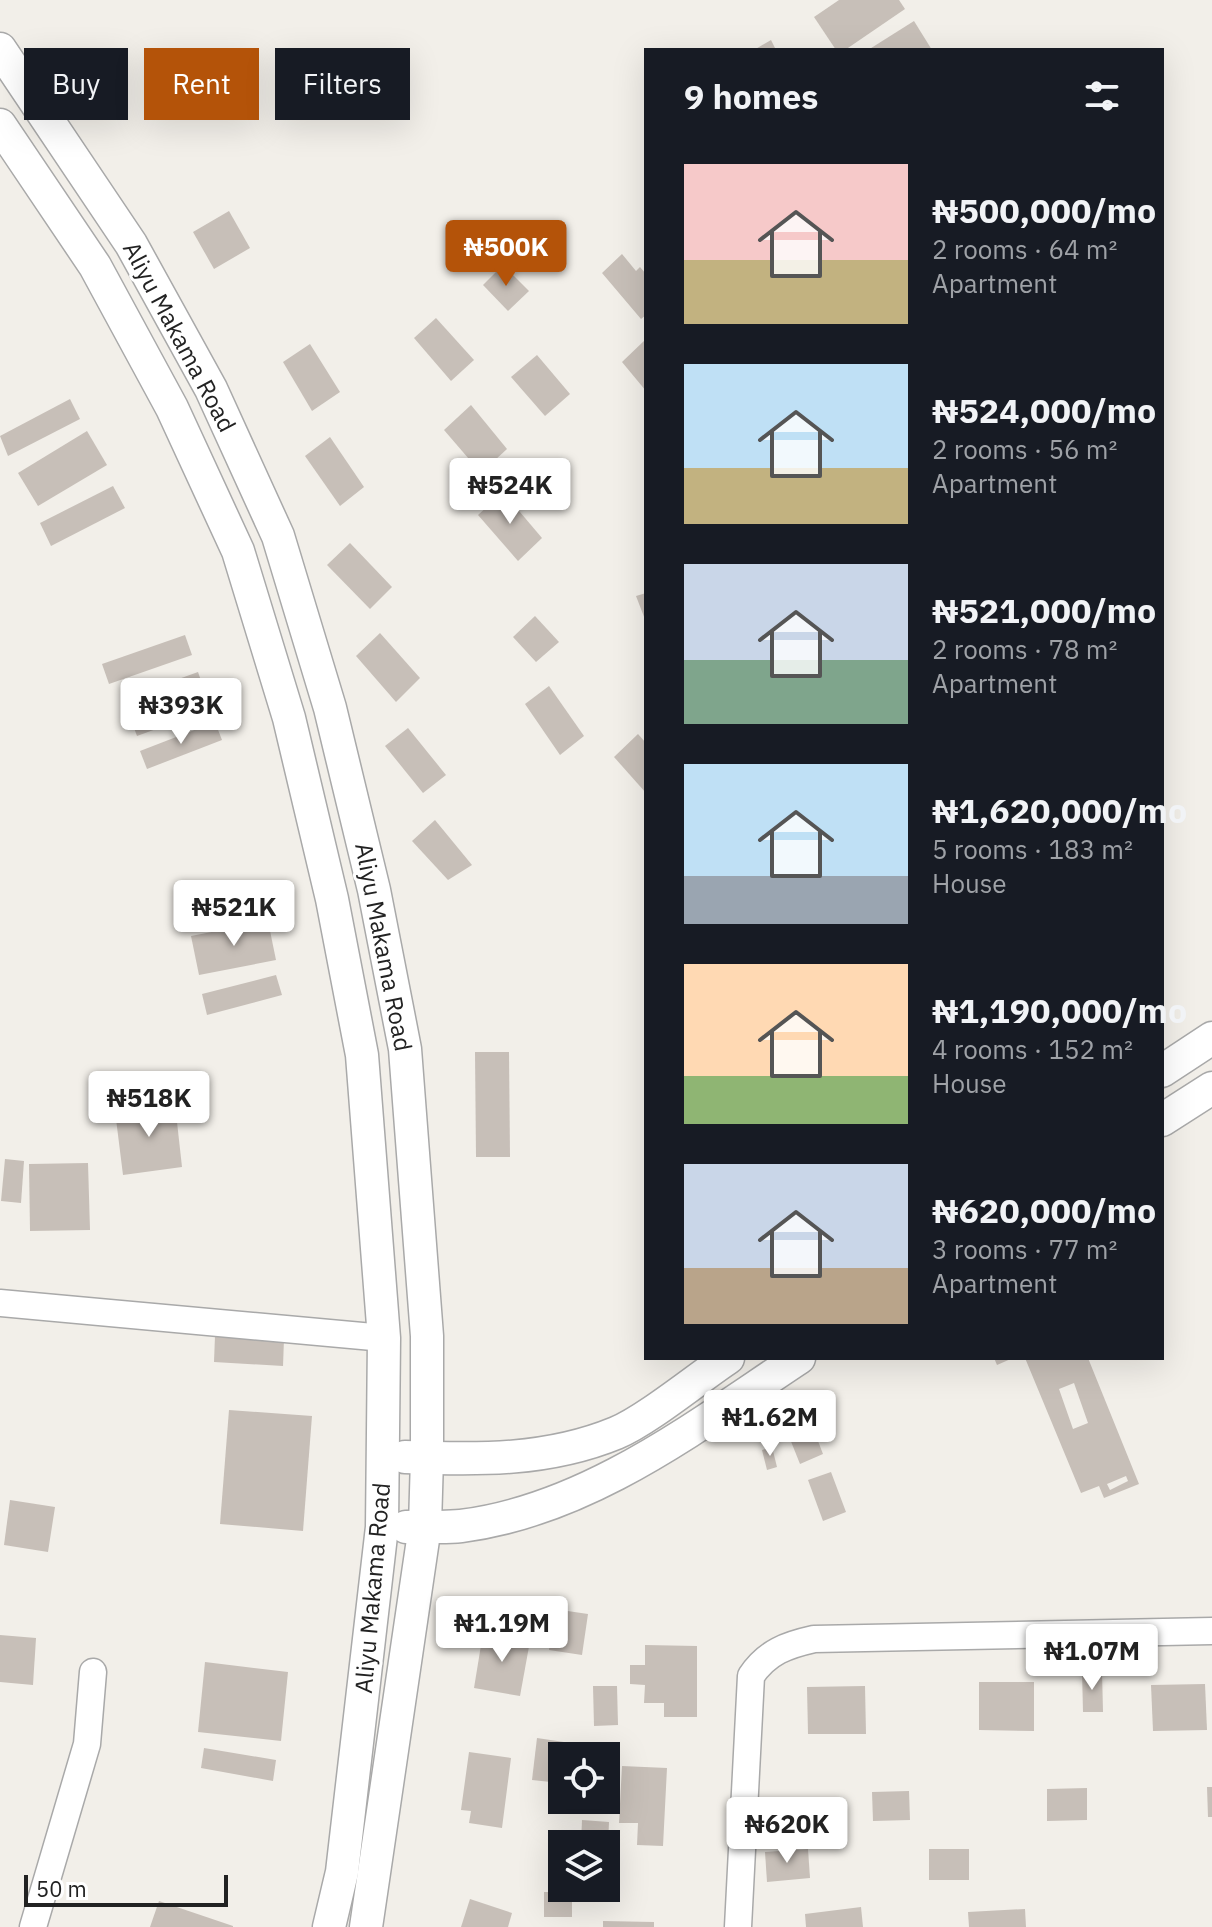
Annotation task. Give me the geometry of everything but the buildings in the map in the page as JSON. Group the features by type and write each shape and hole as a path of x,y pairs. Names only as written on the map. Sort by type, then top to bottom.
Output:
{"street":[{"name":"Aliyu Makama Road","path":"0,49 131,244 211,389 278,536 326,693 374,890 405,1049 427,1336 425,1526 366,1927"},
{"name":"Aliyu Makama Road","path":"0,125 95,266 172,408 238,551 289,718 332,899 362,1055 384,1338 382,1527 342,1872 329,1927"},
{"path":"1164,1070 1212,1038"},
{"path":"1164,1119 1212,1088"},
{"path":"0,1303 384,1338"},
{"path":"384,1456 489,1460 536,1455 618,1432 725,1360"},
{"path":"382,1527 460,1526 536,1509 619,1474 796,1360"},
{"path":"738,1927 751,1676 761,1662 784,1646 814,1639 1212,1631"},
{"path":"33,1927 87,1744 93,1672"}]}
